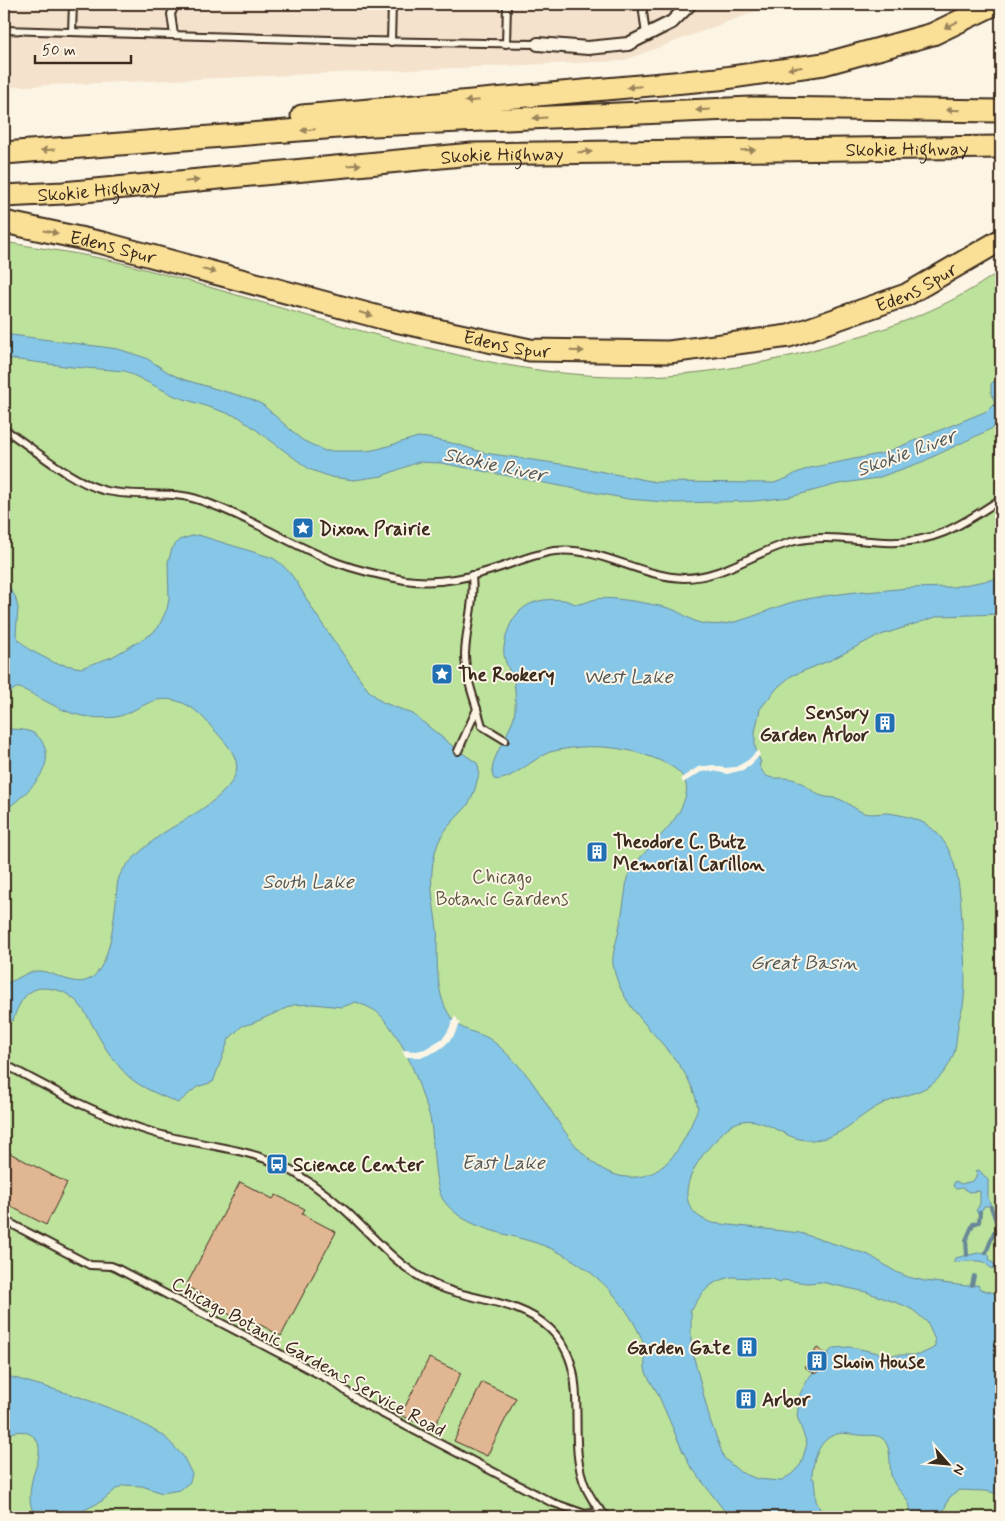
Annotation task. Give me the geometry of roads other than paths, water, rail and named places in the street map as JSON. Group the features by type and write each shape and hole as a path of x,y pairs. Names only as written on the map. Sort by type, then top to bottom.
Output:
{"highway":[{"path":"4,153 92,147 253,120 718,79 824,64 933,34 995,4"},
{"name":"Skokie Highway","path":"92,147 351,126 741,109 1001,111"},
{"name":"Skokie Highway","path":"4,196 73,192 472,154 1001,147"},
{"name":"Edens Spur","path":"4,222 103,243 386,319 530,350 669,352 789,336 906,295 1001,240"}],"street":[{"path":"538,44 588,48 628,44 672,22 690,4"}],"lane":[{"path":"72,32 73,4"},
{"path":"174,36 171,14 176,4"},
{"path":"391,42 392,4"},
{"path":"506,44 507,4"},
{"path":"642,4 646,35"},
{"path":"4,30 391,42 538,44"},
{"path":"4,429 76,478 106,491 176,495 200,500 236,514 338,563 384,576 422,582 472,575 541,553 557,550 595,555 659,575 686,578 698,577 733,567 778,546 814,538 886,542 924,540 958,527 1001,499"},
{"path":"472,575 472,595 465,655 466,667 482,726 505,740"},
{"path":"458,751 477,709"},
{"name":"Chicago Botanic Gardens Service Road","path":"4,1064 84,1106 112,1118 159,1134 251,1154 277,1164 318,1188 345,1210 390,1254 427,1282 463,1294 498,1302 525,1312 541,1321 560,1341 573,1368 576,1385 580,1473 590,1496 600,1512 608,1517"},
{"name":"Chicago Botanic Gardens Service Road","path":"4,1220 90,1265 116,1268 332,1381 364,1404 551,1502 585,1514 600,1512"}],"water":[{"name":"Skokie River","path":"4,334 118,349 146,358 171,374 185,380 251,399 263,405 302,440 325,451 367,451 418,437 456,444 485,453 567,465 656,482 774,483 810,468 884,453 987,411 995,403 991,392 991,384 1001,379 1001,424 922,462 877,478 838,484 790,497 755,501 676,503 628,499 441,463 418,462 382,476 354,480 331,477 309,469 239,417 175,396 125,371 72,367 4,358"},
{"path":"198,535 273,558 280,563 297,583 321,623 368,690 382,702 413,714 477,763 479,774 472,797 467,806 442,836 436,848 433,863 432,885 437,934 437,969 443,1002 455,1022 464,1029 491,1040 520,1067 566,1133 590,1160 604,1170 620,1176 637,1177 659,1169 676,1152 689,1130 698,1108 692,1087 682,1069 628,1002 619,984 613,964 627,878 641,857 674,820 685,798 686,783 678,771 655,759 626,750 595,747 580,747 550,752 506,778 494,779 492,772 493,764 510,727 515,709 515,686 505,661 504,652 510,624 522,609 531,604 551,599 564,600 574,604 602,598 632,601 673,610 701,623 718,624 741,620 786,604 814,598 864,591 953,587 1001,578 1001,614 939,616 875,637 831,660 791,676 778,687 760,709 755,732 755,747 761,763 759,764 765,775 795,780 819,795 839,799 864,813 888,813 912,818 929,826 941,838 950,852 959,887 961,905 965,990 955,1050 946,1070 929,1086 880,1105 829,1137 808,1140 798,1139 770,1126 752,1121 742,1121 732,1125 722,1133 700,1160 688,1184 687,1195 690,1206 698,1216 712,1223 800,1233 869,1255 896,1272 908,1277 966,1286 978,1285 980,1289 1001,1295 1001,1494 959,1490 949,1498 941,1517 911,1517 909,1504 893,1481 889,1450 885,1441 877,1436 840,1433 831,1436 821,1445 813,1465 812,1478 814,1479 816,1501 824,1517 729,1517 689,1464 646,1372 645,1350 636,1326 615,1296 589,1271 558,1252 530,1241 476,1225 453,1211 444,1201 440,1194 436,1175 428,1110 416,1076 396,1035 380,1014 370,1008 356,1002 342,1007 313,1004 293,1005 242,1026 229,1039 213,1082 197,1087 178,1103 132,1080 108,1052 81,1006 65,993 55,989 42,988 31,991 23,999 13,1020 7,1023 4,1022 4,984 34,971 45,972 78,982 90,979 97,973 102,965 109,944 117,883 124,868 154,840 211,803 222,793 236,772 236,761 231,749 199,713 178,701 158,700 120,716 100,718 71,713 20,688 16,688 4,697 4,581 15,596 18,608 16,635 20,641 30,650 55,663 81,668 112,657 150,635 158,628 167,609 169,599 168,562 172,549 179,540","holes":["732,1277 773,1279 780,1282 783,1280 807,1283 821,1282 866,1292 903,1305 913,1310 927,1322 935,1340 935,1346 932,1349 919,1355 888,1355 850,1347 833,1348 808,1379 800,1394 797,1416 807,1444 801,1464 792,1474 780,1481 757,1479 740,1472 724,1458 710,1420 691,1345 690,1310 692,1310 703,1292 713,1284"]},
{"path":"4,729 25,730 35,734 42,742 46,755 45,765 35,783 4,811"},
{"path":"979,1170 988,1180 988,1198 991,1206 984,1206 981,1212 978,1213 976,1211 980,1204 980,1191 969,1192 962,1188 956,1189 953,1186 955,1181 961,1184 973,1181 977,1175 975,1171"},
{"path":"983,1252 989,1255 990,1261 996,1265 995,1269 979,1261 953,1262 955,1258"},
{"path":"4,1375 77,1396 125,1414 164,1436 183,1456 192,1474 190,1482 180,1490 162,1493 142,1486 124,1485 102,1501 71,1517 36,1517 31,1506 30,1496 32,1479 39,1454 38,1443 27,1432 10,1433 4,1436"}],"waterway":[{"path":"991,1207 996,1221"},
{"path":"967,1255 966,1240 973,1224 979,1222 980,1212"},
{"path":"986,1253 994,1232"},
{"path":"997,1267 1001,1265"},
{"path":"972,1285 974,1276"}],"place":[{"name":"Dixon Prairie","path":"303,528"},
{"name":"The Rookery","path":"442,674"},
{"name":"Sensory Garden Arbor","path":"885,723"},
{"name":"Theodore C. Butz Memorial Carillon","path":"597,852"},
{"name":"Science Center","path":"277,1164"},
{"name":"Garden Gate","path":"747,1347"},
{"name":"Shoin House","path":"817,1361"},
{"name":"Arbor","path":"746,1399"}],"water label":[{"name":"West Lake","path":"628,676"},
{"name":"South Lake","path":"308,881"},
{"name":"Great Basin","path":"804,962"},
{"name":"East Lake","path":"503,1162"}],"park label":[{"name":"Chicago Botanic Gardens","path":"502,887"}]}
